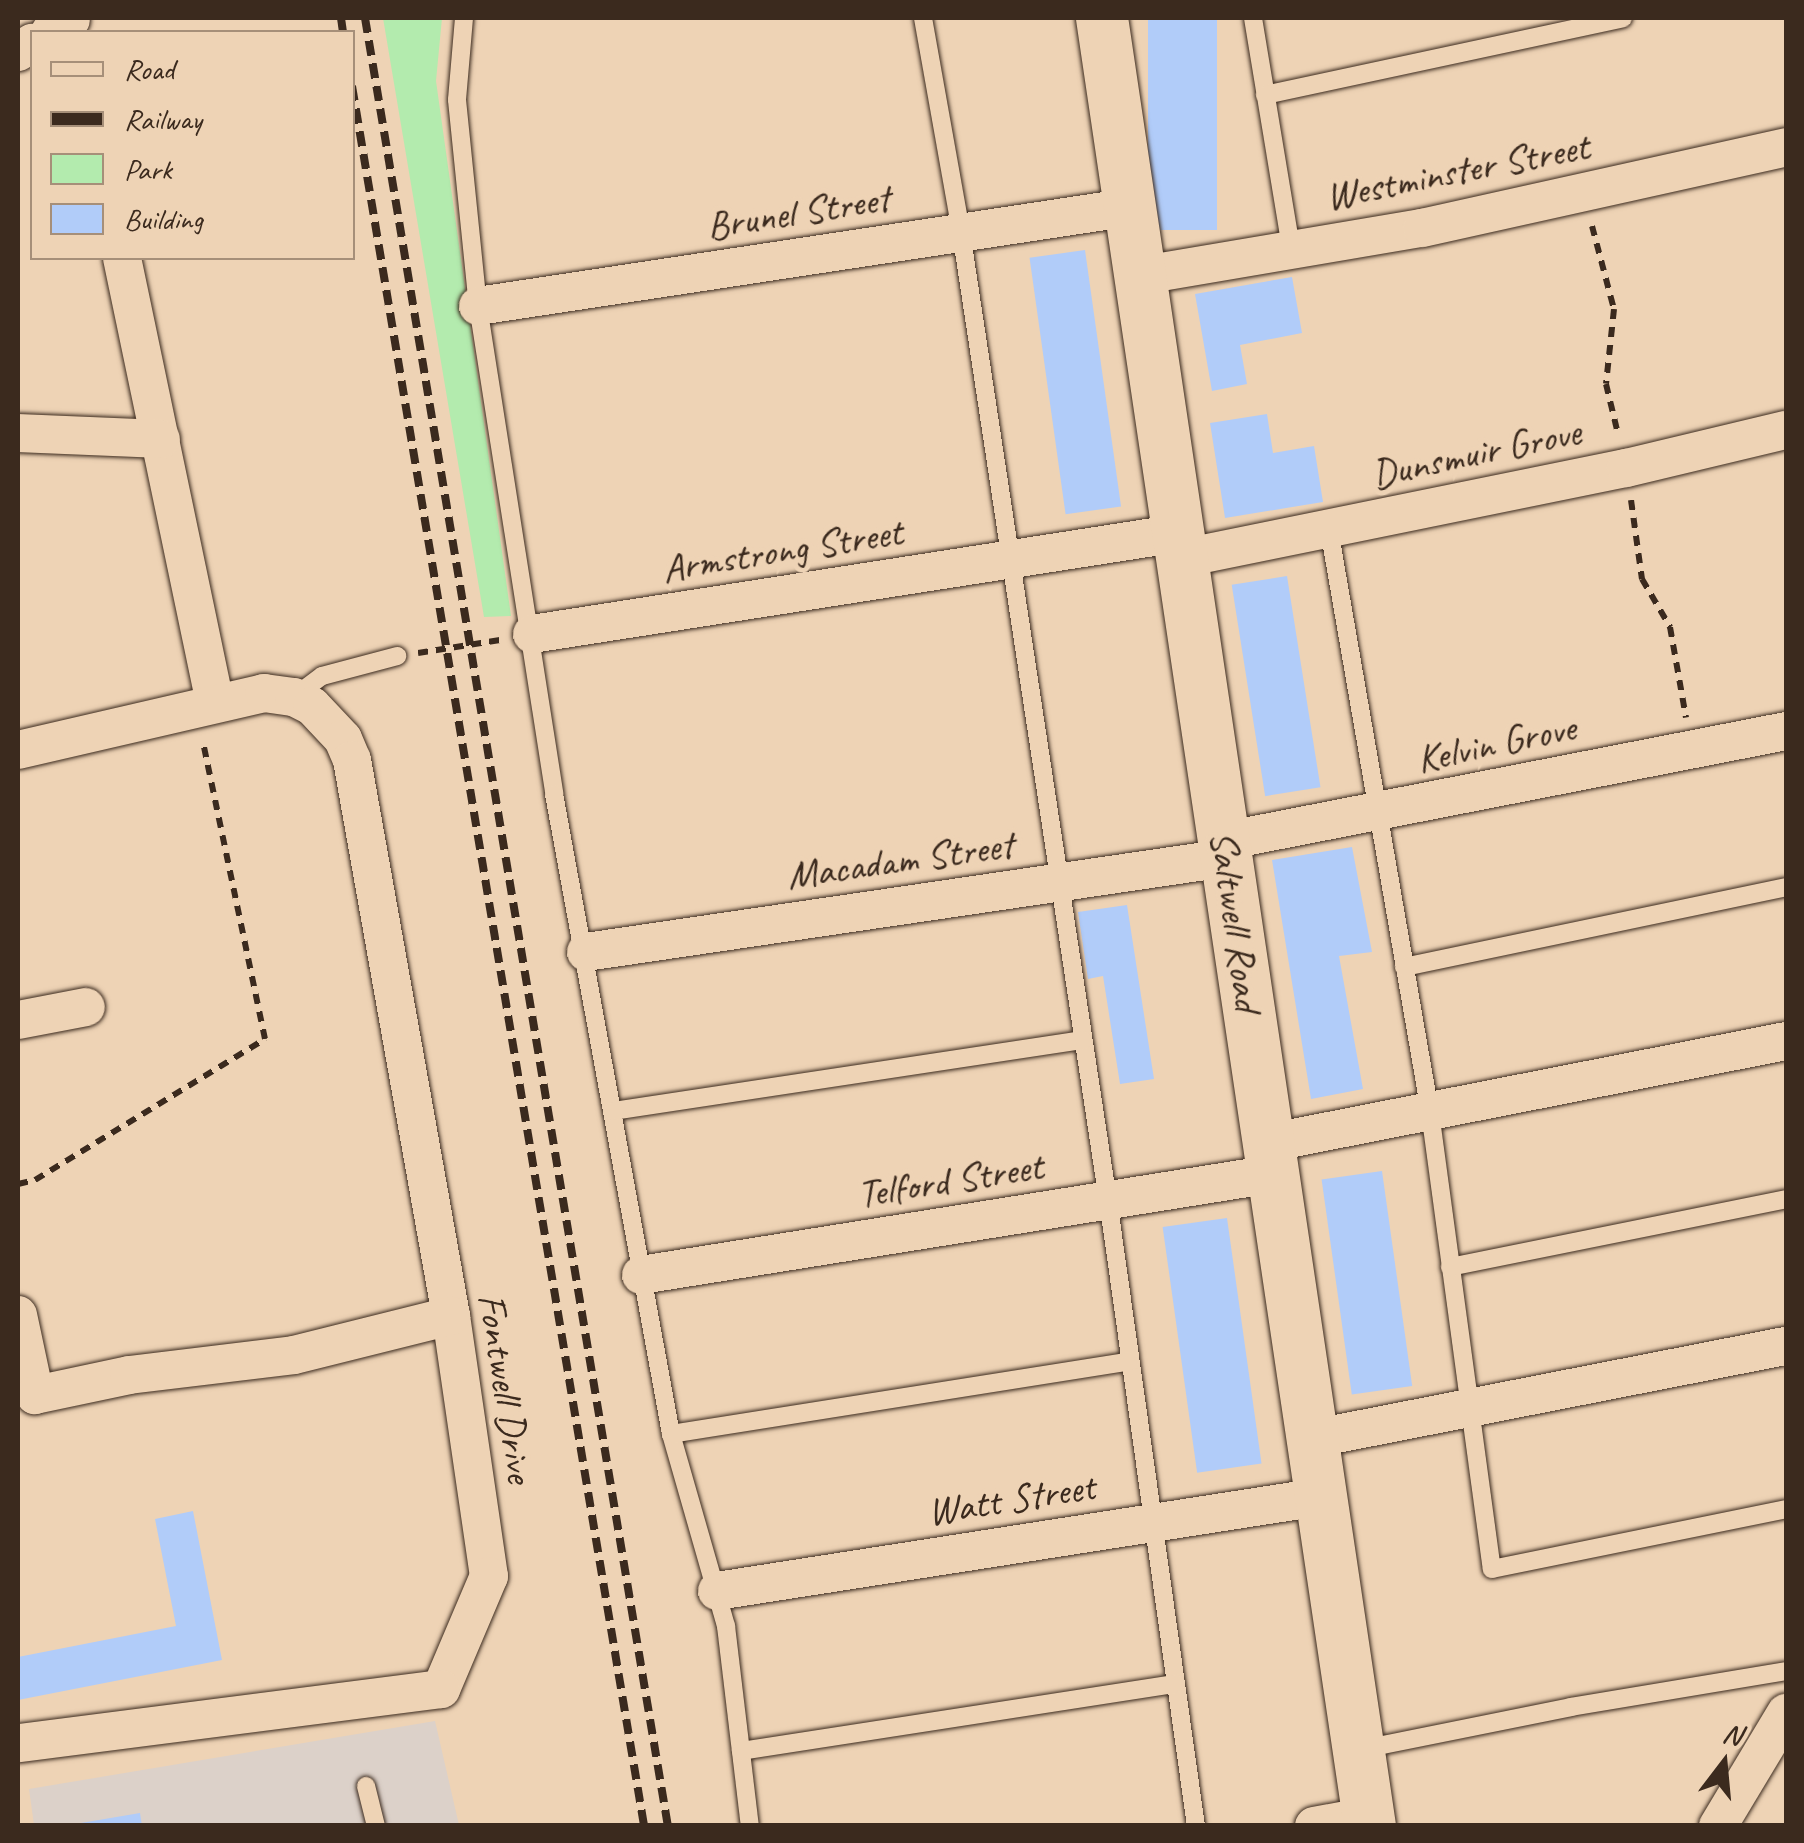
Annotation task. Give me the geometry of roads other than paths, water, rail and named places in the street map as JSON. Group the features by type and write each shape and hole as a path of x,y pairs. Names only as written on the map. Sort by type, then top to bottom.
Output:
{"street":[{"name":"Saltwell Road","path":"1102,18 1369,1821"},
{"name":"Westminster Street","path":"1143,275 1422,228 1786,148"},
{"name":"Brunel Street","path":"478,306 1132,207"},
{"path":"122,260 161,439 205,705"},
{"name":"Dunsmuir Grove","path":"1181,546 1329,530 1786,430"},
{"path":"18,434 161,439"},
{"name":"Armstrong Street","path":"532,634 1009,561 1181,546"},
{"path":"18,750 264,693 294,697"},
{"name":"Fontwell Drive","path":"18,1743 440,1688 489,1576 450,1316 352,760 326,718 294,697"},
{"name":"Kelvin Grove","path":"1225,849 1378,813 1786,730"},
{"name":"Macadam Street","path":"586,952 1058,882 1225,849"},
{"path":"18,1020 86,1007"},
{"name":"Telford Street","path":"641,1275 1108,1200 1270,1159 1430,1112 1786,1041"},
{"path":"18,1315 34,1395 129,1375 294,1355 450,1316"},
{"path":"1311,1439 1786,1346"},
{"name":"Watt Street","path":"717,1591 1319,1497"},
{"path":"1718,1826 1786,1712"},
{"path":"1314,1826 1369,1821"}],"lane":[{"path":"464,18 457,100 478,306 554,794 672,1434 717,1591 750,1826"},
{"path":"923,18 961,232 1108,1200 1196,1826"},
{"path":"1253,18 1292,248"},
{"path":"1265,95 1623,18"},
{"path":"1329,530 1430,1112 1492,1570 1786,1509"},
{"path":"294,697 322,676 398,656"},
{"path":"1404,967 1786,887"},
{"path":"613,1112 1083,1040"},
{"path":"1450,1266 1786,1199"},
{"path":"672,1434 1130,1361"},
{"path":"1358,1750 1571,1706 1786,1671"},
{"path":"742,1751 1176,1684"},
{"path":"366,1786 376,1826"}],"railway":[{"path":"341,18 343,30"},
{"path":"365,18 668,1826"},
{"path":"355,104 644,1826"}]}
